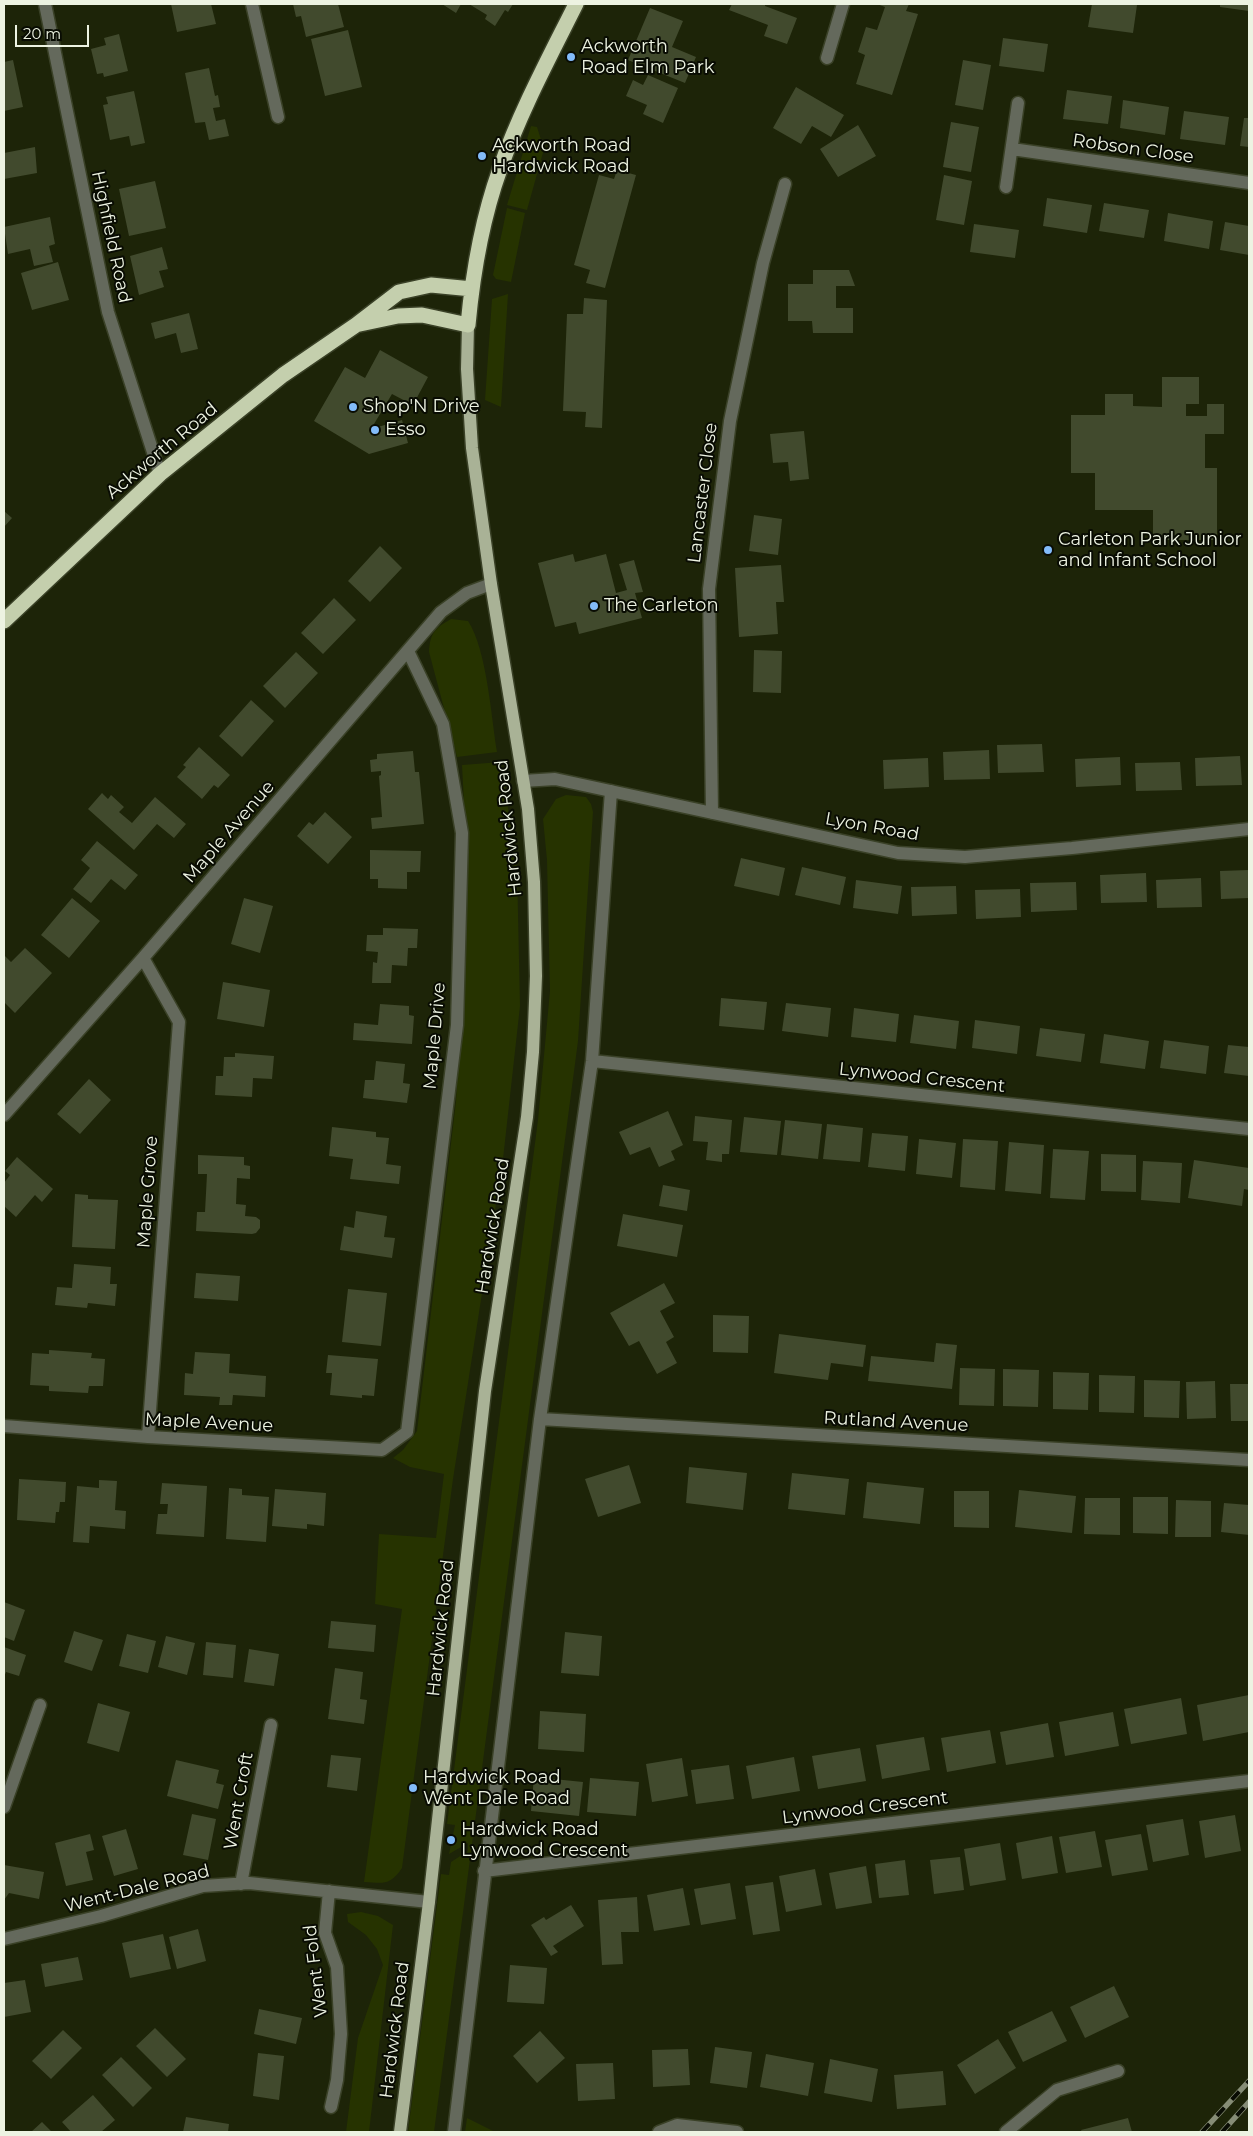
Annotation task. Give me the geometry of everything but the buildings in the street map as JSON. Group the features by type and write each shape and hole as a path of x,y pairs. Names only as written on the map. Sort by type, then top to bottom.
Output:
{"highway":[{"path":"468,325 472,288 484,224 499,170 513,134 576,4"},
{"name":"Ackworth Road","path":"6,613 160,474 283,375 356,325 399,292 431,286 472,288"},
{"name":"Ackworth Road","path":"356,325 398,316 422,315 468,325"}],"main road":[{"name":"Hardwick Road","path":"400,2132 429,1902 485,1391 527,1117 533,1052 536,976 534,882 528,809 490,584 472,448 467,369 468,325"}],"street":[{"name":"Highfield Road","path":"44,4 108,312 160,474"},
{"path":"252,4 278,117"},
{"path":"827,58 843,4"},
{"path":"1006,187 1018,103"},
{"name":"Robson Close","path":"1012,149 1249,184"},
{"name":"Lancaster Close","path":"712,813 710,579 730,421 763,263 785,184"},
{"name":"Maple Avenue","path":"4,1115 143,958 441,612 467,593 490,584"},
{"name":"Maple Drive","path":"407,1432 457,1025 462,833 443,724 408,651"},
{"name":"Lyon Road","path":"523,781 555,779 898,853 964,857 1072,848 1249,829"},
{"path":"454,2132 540,1419 592,1061 611,791"},
{"name":"Maple Grove","path":"143,958 179,1022 148,1438"},
{"name":"Lynwood Crescent","path":"592,1061 1249,1129"},
{"name":"Rutland Avenue","path":"540,1419 1249,1460"},
{"name":"Maple Avenue","path":"4,1426 148,1438 382,1450 407,1432"},
{"path":"4,1807 40,1705"},
{"name":"Went Croft","path":"241,1884 271,1725"},
{"name":"Lynwood Crescent","path":"484,1871 1249,1780"},
{"name":"Went-Dale Road","path":"4,1939 101,1916 203,1886 241,1884 329,1890 429,1902"},
{"name":"Went Fold","path":"329,1890 326,1933 337,1968 341,2034 331,2106"},
{"path":"1006,2132 1057,2090 1118,2070"},
{"path":"659,2132 678,2125 737,2132"}],"green space":[{"path":"531,126 537,127 544,149 527,210 507,205"},
{"path":"507,208 525,213 511,282 496,279 493,275"},
{"path":"508,294 501,407 485,400 492,299"},
{"path":"451,619 468,621 480,649 497,752 457,757 429,652 434,632"},
{"path":"501,762 517,867 520,1006 503,1159 453,1479 402,1868 390,1881 364,1882 402,1609 375,1604 379,1534 436,1538 444,1474 410,1467 393,1458 403,1450 417,1431 456,1101 468,879 462,765"},
{"path":"566,795 586,797 591,804 593,812 578,1041 434,2132 408,2132 441,1874 449,1875 451,1862 468,1851 468,1843 449,1854 455,1825 447,1824 538,1120 550,991 547,860 543,819 556,799"},
{"path":"361,1912 378,1916 393,1925 369,2132 346,2132 358,2038 383,1965 377,1949 366,1935 348,1922 347,1914"},
{"path":"467,2118 495,2132 465,2132"}],"railway":[{"path":"1202,2132 1249,2081"},
{"path":"1222,2132 1249,2102"}],"place":[{"name":"Ackworth Road Elm Park","path":"571,57"},
{"name":"Ackworth Road Hardwick Road","path":"482,156"},
{"name":"Shop'N Drive","path":"353,407"},
{"name":"Esso","path":"375,430"},
{"name":"Carleton Park Junior and Infant School","path":"1048,550"},
{"name":"The Carleton","path":"594,606"},
{"name":"Hardwick Road Went Dale Road","path":"413,1788"},
{"name":"Hardwick Road Lynwood Crescent","path":"451,1840"}]}
